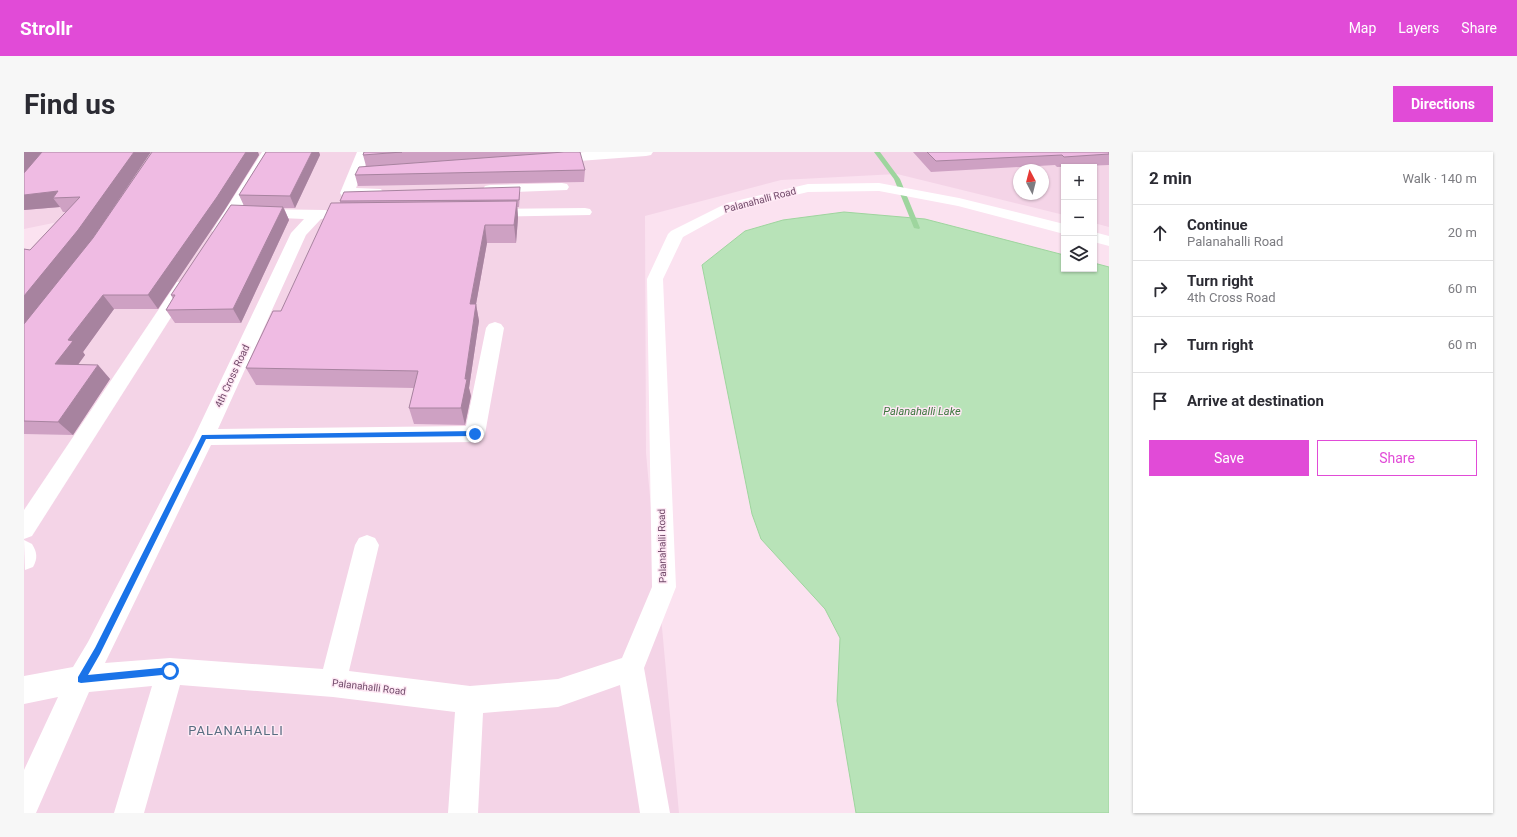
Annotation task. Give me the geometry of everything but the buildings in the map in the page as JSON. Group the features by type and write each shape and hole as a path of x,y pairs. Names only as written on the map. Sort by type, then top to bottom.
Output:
{"street":[{"path":"210,245 269,152"},
{"path":"364,152 347,193 387,192"},
{"path":"536,160 597,154 646,152"},
{"path":"355,173 371,172"},
{"path":"474,189 562,187"},
{"name":"Palanahalli Road","path":"24,690 81,679 170,671 332,683 470,700 558,693 631,668 664,587 655,279 676,234 727,207 808,188 879,188 959,202 1061,228"},
{"path":"232,212 341,215"},
{"path":"475,213 585,212"},
{"name":"4th Cross Road","path":"24,804 81,679 98,651 204,437 299,233 317,215"},
{"path":"1097,238 1109,241"},
{"path":"24,529 193,272"},
{"path":"204,437 475,434 495,328"},
{"path":"332,683 367,545"},
{"path":"631,668 655,813"},
{"path":"129,813 170,671"},
{"path":"463,813 470,700"}],"shaded area":[{"path":"24,152 1109,152 1109,227 1097,224 1097,164 1061,164 1061,214 897,174 781,180 645,216 646,453 679,813 24,813 24,262 68,220 24,229"}],"water":[{"name":"Palanahalli Lake","path":"844,212 925,219 1061,254 1061,272 1097,272 1097,264 1109,267 1109,813 856,813 837,701 840,638 825,609 761,539 752,514 702,265 745,231 783,220"}],"waterway":[{"path":"877,152 897,179 917,228"}],"district":[{"name":"PALANAHALLI","path":"236,730"}],"route":[{"path":"170,671 81,679 98,651 204,437 475,434"}]}
